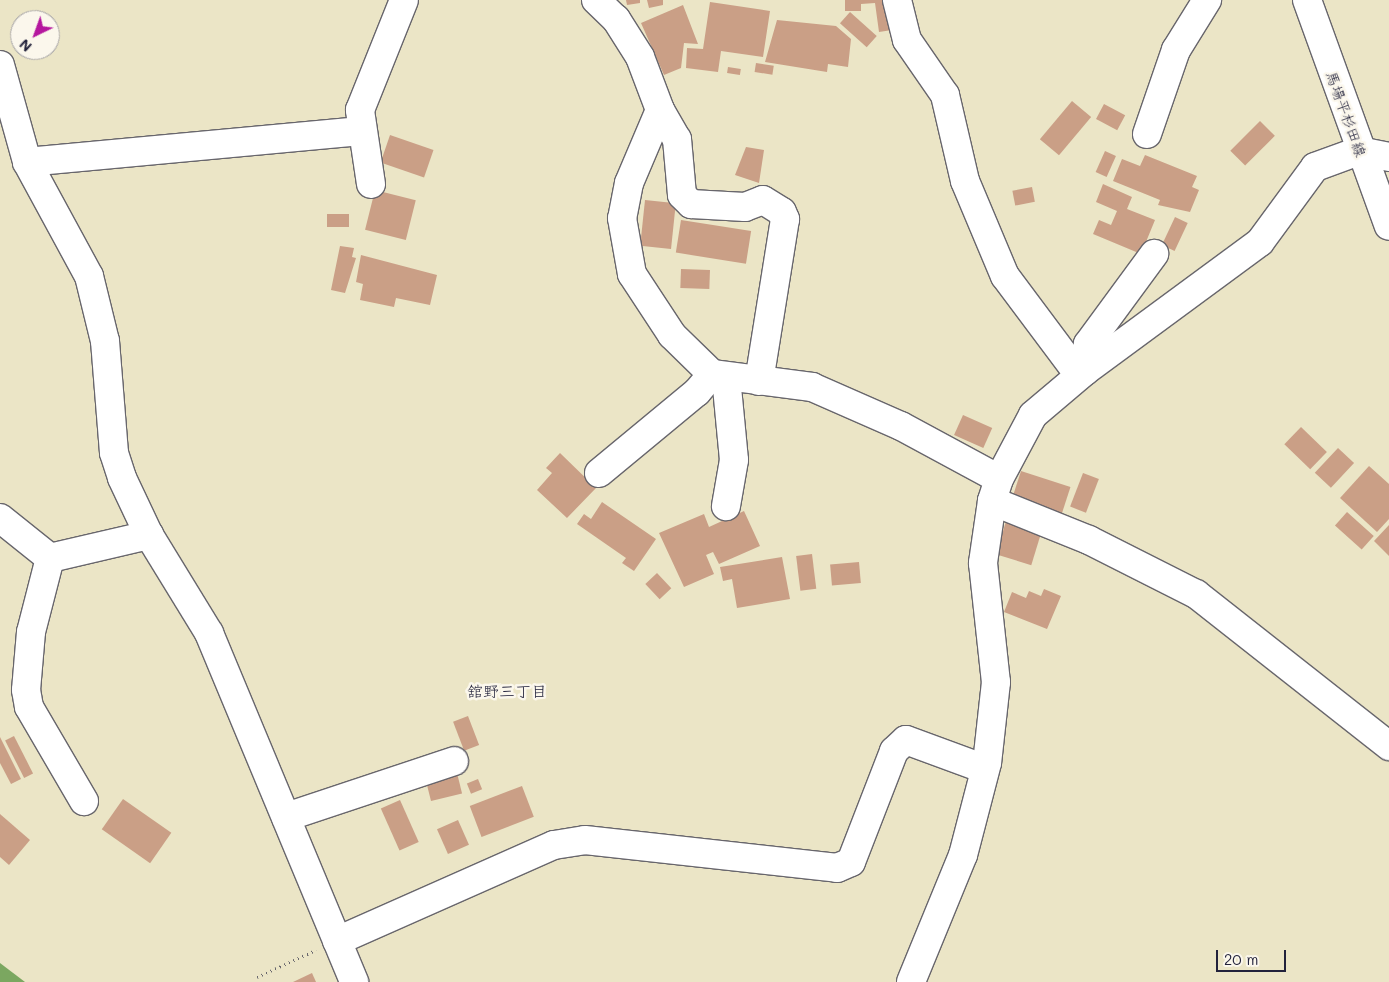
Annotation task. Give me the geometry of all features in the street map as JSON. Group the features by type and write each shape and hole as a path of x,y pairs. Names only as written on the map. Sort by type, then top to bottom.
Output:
{"street":[{"path":"371,184 361,131 360,110 404,0"},
{"path":"596,0 616,19 640,57 660,110 677,139 682,195 691,204 745,207 764,200 782,212 785,219 759,381"},
{"path":"897,0 907,40 945,95 966,181 1006,276 1082,373"},
{"path":"1147,134 1176,50 1207,0"},
{"name":"馬場平杉田線","path":"1307,0 1360,151 1389,226"},
{"path":"0,66 27,162 89,276 105,341 114,453 149,535 209,633 354,982"},
{"path":"660,110 625,199 626,256 655,314 719,376 734,460 726,506"},
{"path":"27,162 361,131"},
{"path":"911,982 963,855 985,769 996,682 983,563 995,490 1033,416 1082,373 1260,242 1315,167 1360,151 1389,157"},
{"path":"1082,373 1088,344 1154,254"},
{"path":"599,473 719,376 812,387 852,403 995,490 1196,594 1389,746"},
{"path":"0,518 50,558"},
{"path":"50,558 149,535"},
{"path":"50,558 31,632 26,690 29,708 84,801"},
{"path":"337,941 554,845 584,840 837,868 851,862 894,751 906,740 985,769"},
{"path":"286,817 454,761"}],"path":[{"path":"257,977 337,941"}],"green space":[{"path":"0,963 25,982 0,982"}],"building":[{"path":"626,0 640,0 640,3 627,5"},
{"path":"647,0 663,0 663,5 649,8"},
{"path":"845,0 887,0 892,30 879,32 875,3 861,4 861,11 845,11"},
{"path":"710,2 770,11 763,57 721,51 718,72 686,68 687,48 703,49"},
{"path":"683,5 698,44 684,43 681,68 664,75 641,23"},
{"path":"850,12 877,36 867,47 840,23"},
{"path":"777,20 836,26 851,39 848,67 828,64 827,72 765,62"},
{"path":"756,63 774,66 772,75 755,72"},
{"path":"728,67 741,69 740,75 727,73"},
{"path":"1072,101 1091,117 1059,155 1040,139"},
{"path":"1104,104 1125,115 1117,130 1096,119"},
{"path":"1260,121 1275,136 1245,166 1230,151"},
{"path":"390,135 433,150 424,177 381,162"},
{"path":"746,147 764,150 759,183 735,175"},
{"path":"1105,151 1116,156 1107,177 1096,172"},
{"path":"1145,155 1197,176 1192,187 1199,190 1190,212 1158,205 1160,200 1113,181 1122,159 1140,166"},
{"path":"1103,184 1132,197 1127,209 1155,220 1141,254 1093,234 1099,220 1111,225 1117,211 1096,202"},
{"path":"1032,187 1035,202 1015,206 1012,191"},
{"path":"375,190 416,200 406,240 365,230"},
{"path":"645,200 676,203 671,249 640,246"},
{"path":"327,214 349,214 349,227 327,227"},
{"path":"1175,217 1188,223 1175,251 1162,245"},
{"path":"681,220 751,231 746,264 676,253"},
{"path":"340,246 354,248 352,257 356,258 345,293 331,290"},
{"path":"361,255 437,275 430,305 396,298 394,307 360,300 363,284 356,282"},
{"path":"681,269 710,270 709,289 680,288"},
{"path":"963,415 992,428 983,448 954,435"},
{"path":"1301,427 1327,452 1310,469 1284,444"},
{"path":"1338,448 1354,463 1331,488 1315,473"},
{"path":"560,453 596,488 567,518 537,490 552,473 546,468"},
{"path":"1369,466 1389,484 1389,519 1377,532 1340,498"},
{"path":"1021,471 1070,487 1062,514 1012,498"},
{"path":"1083,473 1099,479 1086,513 1070,507"},
{"path":"602,502 656,539 634,571 622,563 626,558 577,524 584,514 591,519"},
{"path":"744,511 760,546 719,564 713,552 706,555 714,574 684,587 659,533 704,514 709,527"},
{"path":"1347,512 1374,536 1362,549 1335,525"},
{"path":"1007,518 1042,529 1031,565 996,554"},
{"path":"1389,525 1389,556 1374,541"},
{"path":"812,554 816,589 800,591 796,556"},
{"path":"782,557 790,599 737,608 732,579 723,581 720,567"},
{"path":"859,562 861,583 832,585 830,565"},
{"path":"657,573 671,588 660,599 645,584"},
{"path":"1044,589 1061,596 1047,629 1004,612 1012,592 1026,598 1029,591 1041,596"},
{"path":"468,716 479,745 464,751 453,722"},
{"path":"14,736 33,773 24,778 5,741"},
{"path":"0,737 21,779 11,784 0,763"},
{"path":"457,773 462,793 431,801 426,781"},
{"path":"478,779 482,789 471,794 467,783"},
{"path":"522,786 534,817 482,837 470,806"},
{"path":"123,799 171,833 150,863 102,829"},
{"path":"400,800 419,842 400,851 381,809"},
{"path":"0,814 30,840 9,865 0,857"},
{"path":"458,820 469,845 448,854 437,829"},
{"path":"312,973 316,982 293,982"}],"district":[{"name":"舘野三丁目","path":"507,691"}]}
